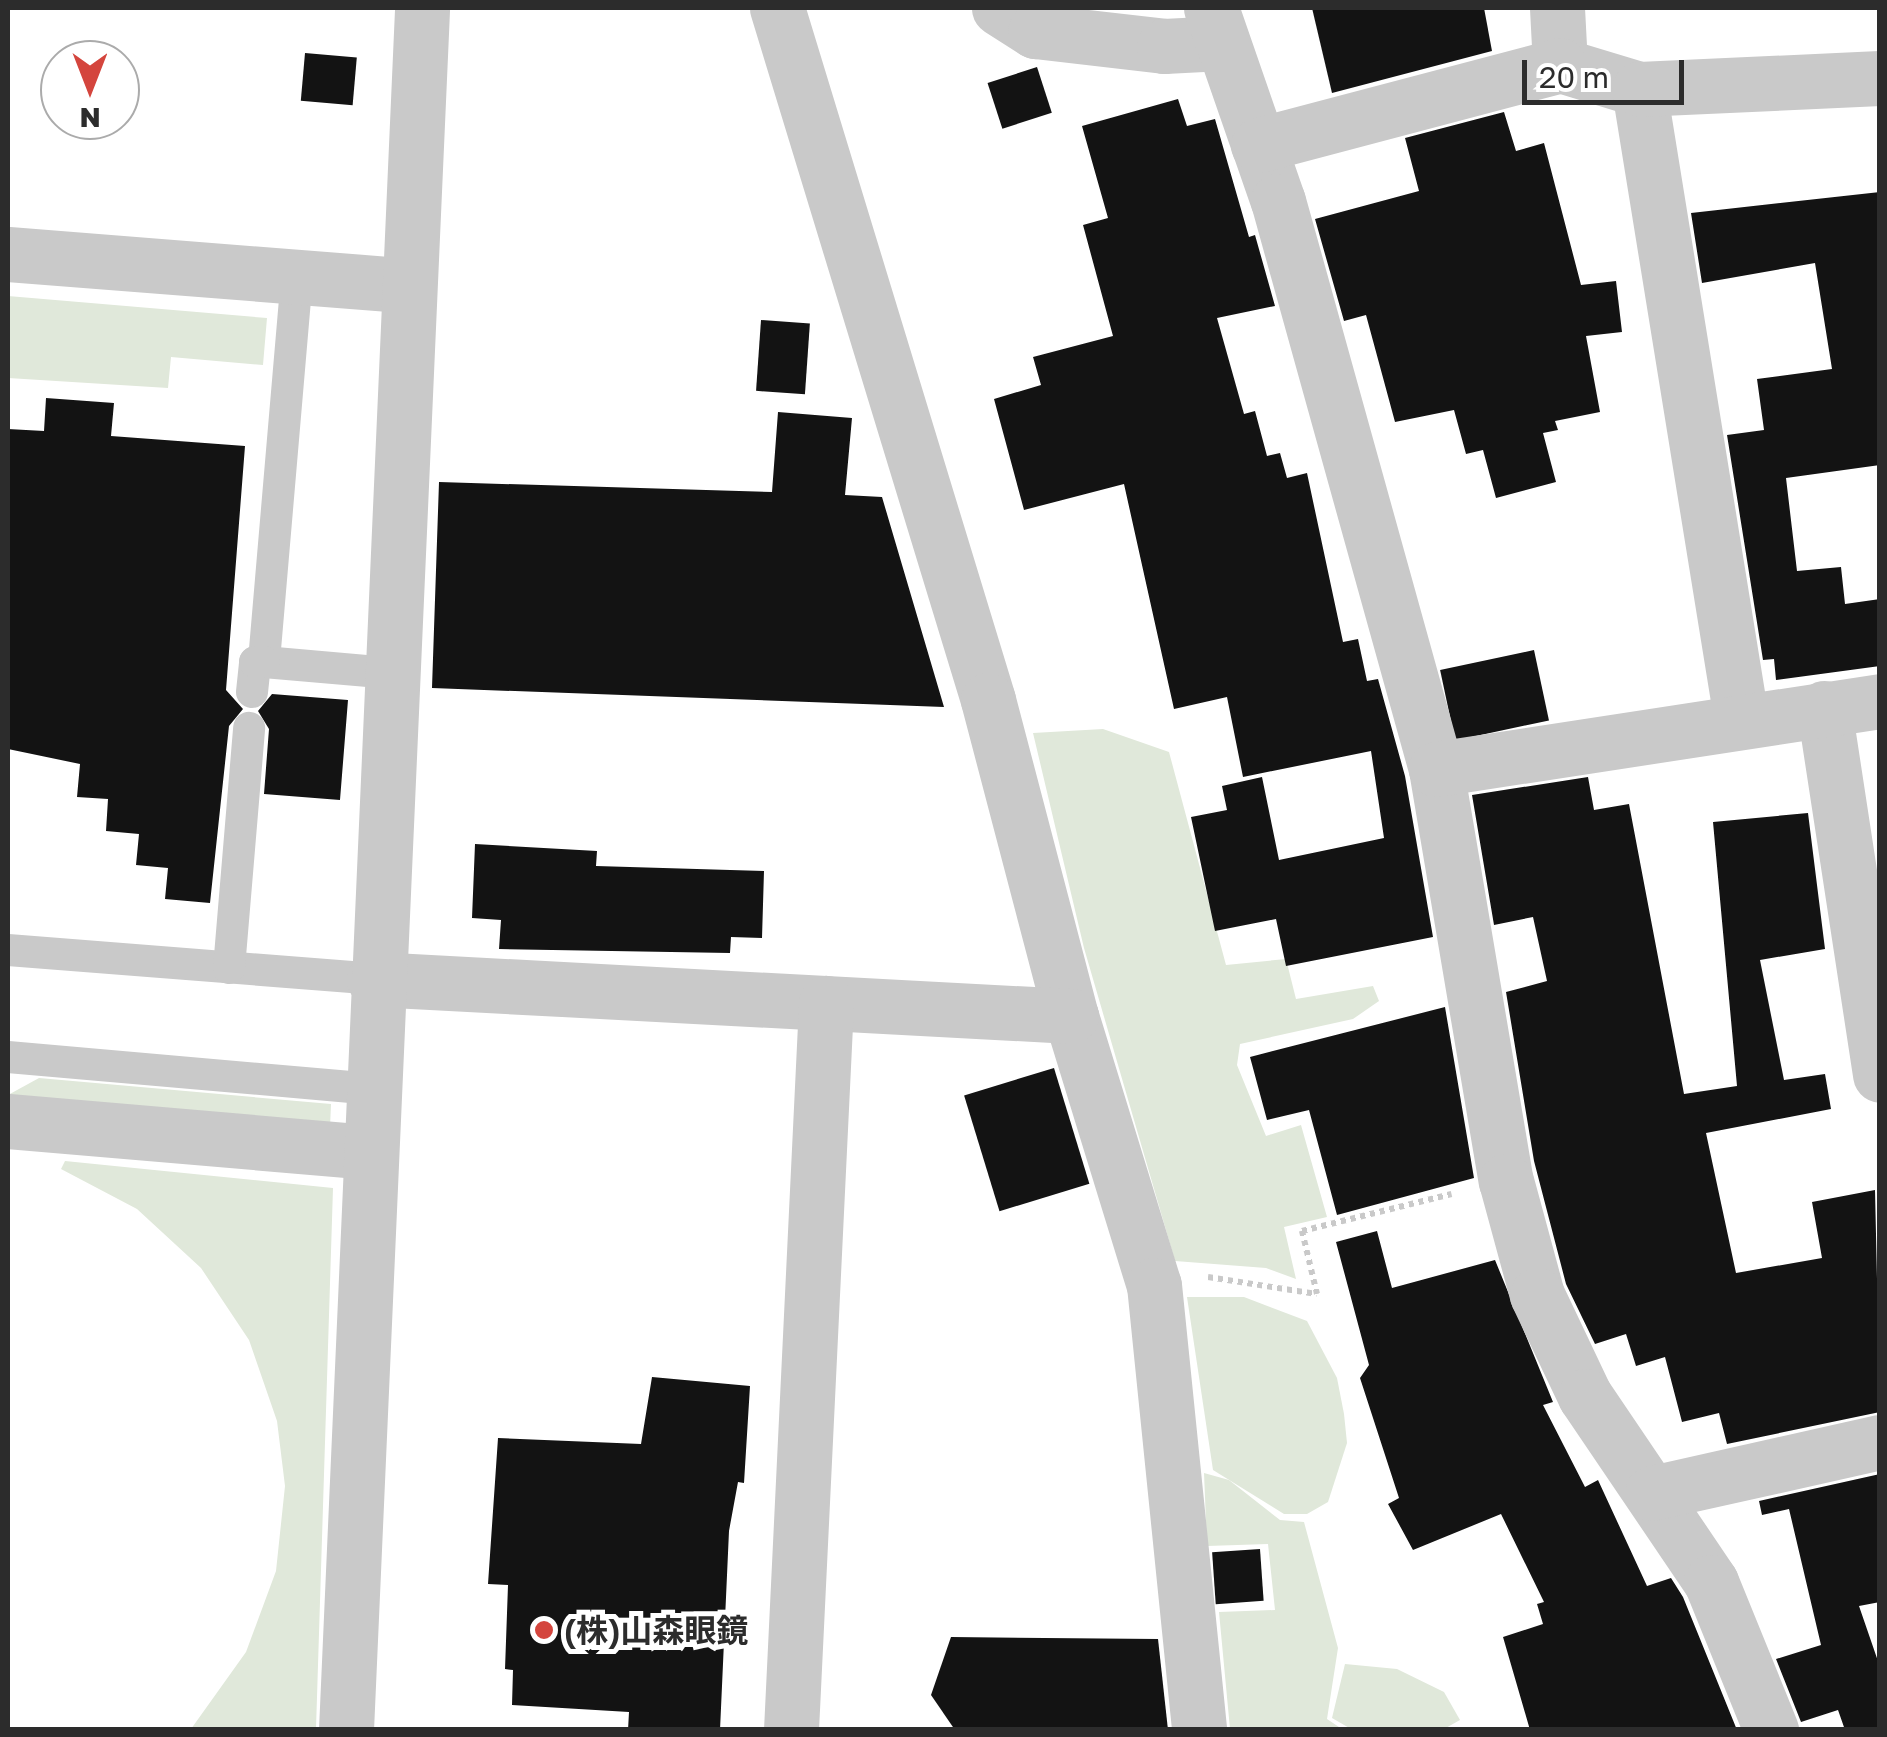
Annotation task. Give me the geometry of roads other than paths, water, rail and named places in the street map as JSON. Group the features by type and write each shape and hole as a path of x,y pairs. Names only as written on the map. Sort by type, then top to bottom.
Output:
{"street":[{"path":"346,1730 374,979 422,8"},
{"path":"777,8 988,700 1071,1016 1169,1282 1199,1730"},
{"path":"999,8 1034,30 1164,46 1216,25 1258,145 1436,769 1490,1185 1554,1339 1732,1624 1771,1730"},
{"path":"1557,8 1560,65"},
{"path":"1258,145 1560,65 1639,89 1880,78"},
{"path":"1639,89 1741,718"},
{"path":"8,254 406,285"},
{"path":"1436,769 1741,718 1880,701"},
{"path":"1824,708 1880,1075"},
{"path":"374,979 1071,1016"},
{"path":"791,1730 826,1003"},
{"path":"8,1121 368,1152"},
{"path":"1652,1493 1880,1442"}],"lane":[{"path":"297,276 258,677 389,672"},
{"path":"229,968 249,728"},
{"path":"8,950 374,979"},
{"path":"8,1057 370,1088"}],"place":[{"name":"(株)山森眼鏡","path":"544,1630"}]}
